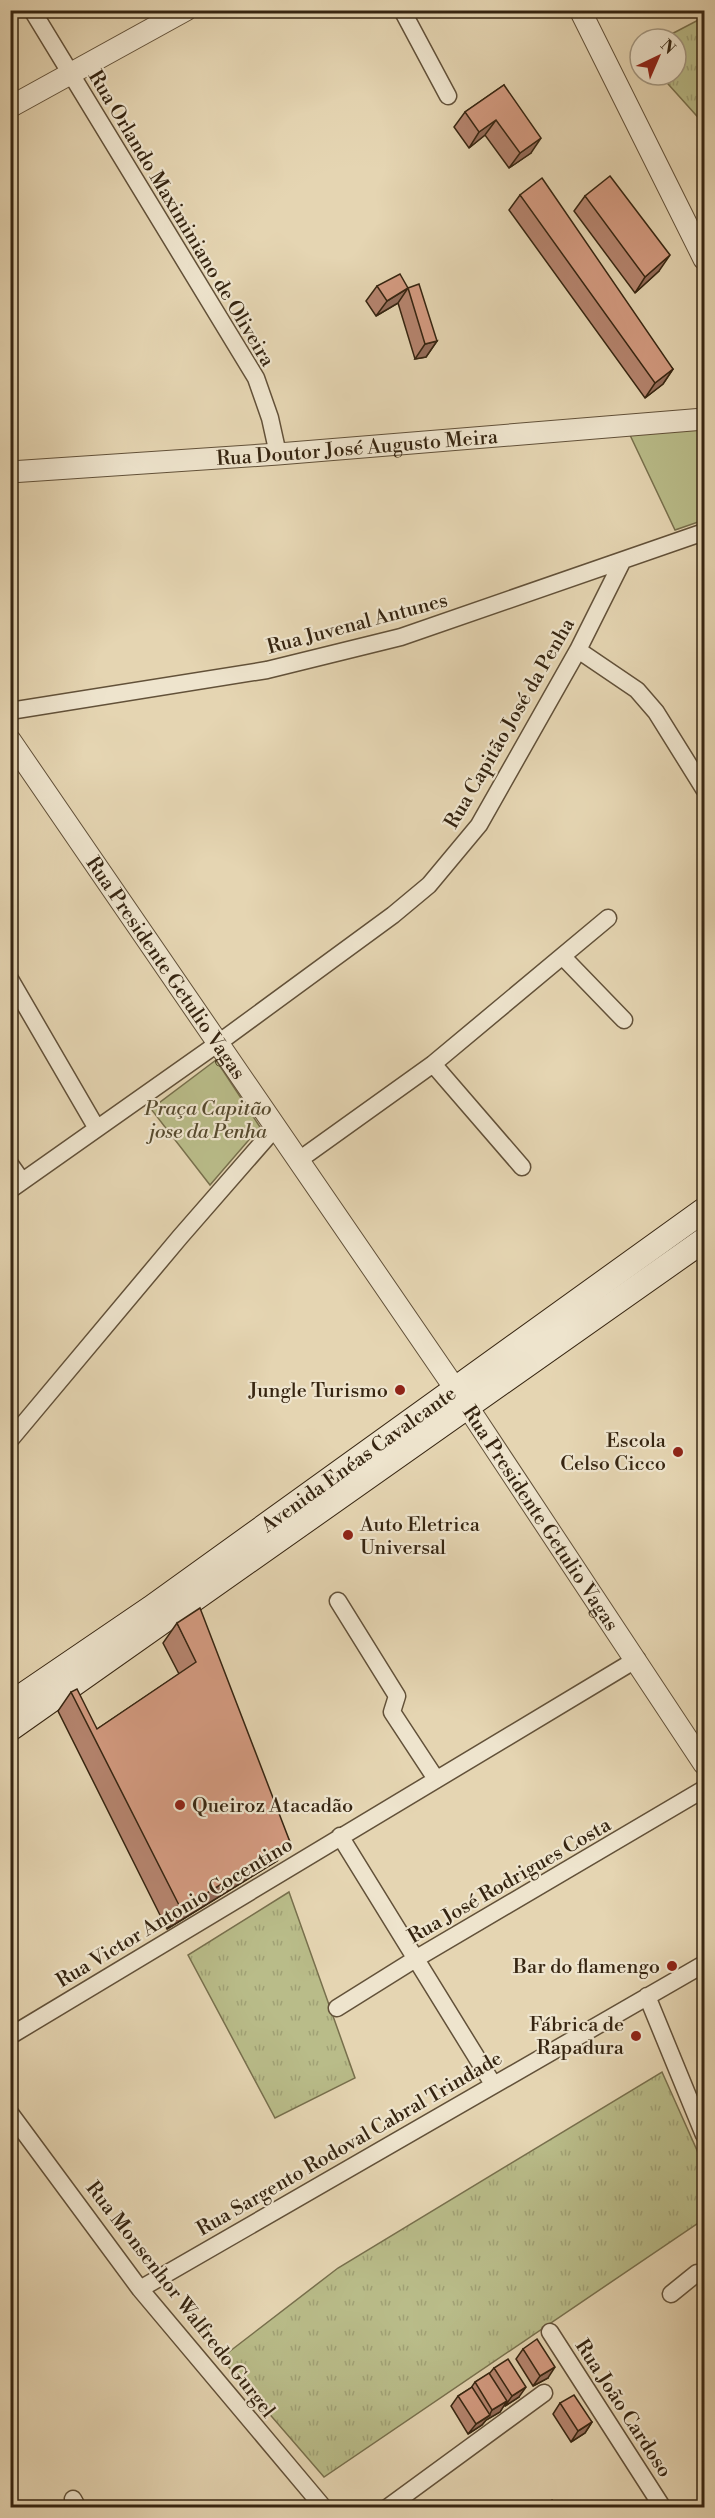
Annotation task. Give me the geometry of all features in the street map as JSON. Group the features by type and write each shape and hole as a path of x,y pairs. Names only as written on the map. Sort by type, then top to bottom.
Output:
{"main road":[{"name":"Avenida Enéas Cavalcante","path":"10,1729 53,1687 319,1501 565,1323 705,1210"},
{"name":"Avenida Enéas Cavalcante","path":"565,1323 705,1240"},
{"name":"Avenida Enéas Cavalcante","path":"10,1704 53,1687"}],"street":[{"name":"Rua Orlando Maximiniano de Oliveira","path":"32,10 256,378 270,418 278,454"},
{"path":"10,106 186,10"},
{"path":"402,10 448,96"},
{"path":"580,10 705,259"},
{"name":"Rua Doutor José Augusto Meira","path":"10,472 278,454 705,419"},
{"name":"Rua Juvenal Antunes","path":"10,711 267,670 401,637 705,532"},
{"name":"Rua Capitão José da Penha","path":"16,1186 96,1127 217,1044 393,915 429,885 479,825 578,650 622,562"},
{"path":"578,650 637,690 656,712 705,789"},
{"name":"Rua Presidente Getulio Vagas","path":"10,740 461,1397 705,1764"},
{"path":"298,1160 433,1064 608,918"},
{"path":"564,957 624,1020"},
{"path":"10,979 96,1127"},
{"path":"433,1064 522,1167"},
{"path":"10,1440 180,1237 276,1127"},
{"path":"10,1164 16,1186"},
{"path":"338,1601 397,1696 392,1712 436,1779"},
{"name":"Rua Victor Antonio Cocentino","path":"10,2036 637,1659"},
{"name":"Rua José Rodrigues Costa","path":"337,2008 417,1958 705,1789"},
{"path":"340,1836 493,2084"},
{"name":"Rua Sargento Rodoval Cabral Trindade","path":"140,2289 705,1964"},
{"path":"647,1996 705,2135"},
{"name":"Rua Monsenhor Walfredo Gurgel","path":"10,2113 140,2289 324,2508"},
{"path":"671,2294 697,2273 705,2274"},
{"name":"Rua João Cardoso","path":"550,2332 663,2508"},
{"path":"387,2508 544,2393"}],"green space":[{"path":"704,17 704,124 671,87 688,87 688,27 685,27"},
{"path":"704,427 704,520 675,530 629,433"},
{"name":"Praça Capitão jose da Penha","path":"216,1060 260,1127 210,1185 151,1109"},
{"path":"289,1892 355,2078 275,2118 188,1955"},
{"path":"662,2072 704,2166 704,2219 324,2477 221,2358 338,2268"}],"building":[{"path":"504,85 541,138 520,153 496,120 479,132 465,112"},
{"path":"610,176 670,255 645,277 585,196"},
{"path":"542,178 673,369 655,383 520,195"},
{"path":"400,274 408,288 387,301 377,286"},
{"path":"419,284 437,341 425,344 408,288"},
{"name":"Queiroz Atacadão","path":"200,1608 290,1842 181,1909 71,1692 77,1689 97,1729 196,1662 177,1623"},
{"path":"537,2339 555,2367 540,2376 523,2349"},
{"path":"508,2359 526,2387 512,2396 494,2368"},
{"path":"489,2373 507,2401 492,2410 475,2382"},
{"path":"472,2387 490,2415 476,2424 458,2396"},
{"path":"574,2395 592,2422 578,2431 560,2403"},
{"path":"552,2500 557,2508 541,2508"}],"place":[{"name":"Jungle Turismo","path":"400,1390"},
{"name":"Escola Celso Cicco","path":"678,1452"},
{"name":"Auto Eletrica Universal","path":"348,1535"},
{"name":"Queiroz Atacadão","path":"180,1805"},
{"name":"Bar do flamengo","path":"672,1966"},
{"name":"Fábrica de Rapadura","path":"636,2036"}]}
